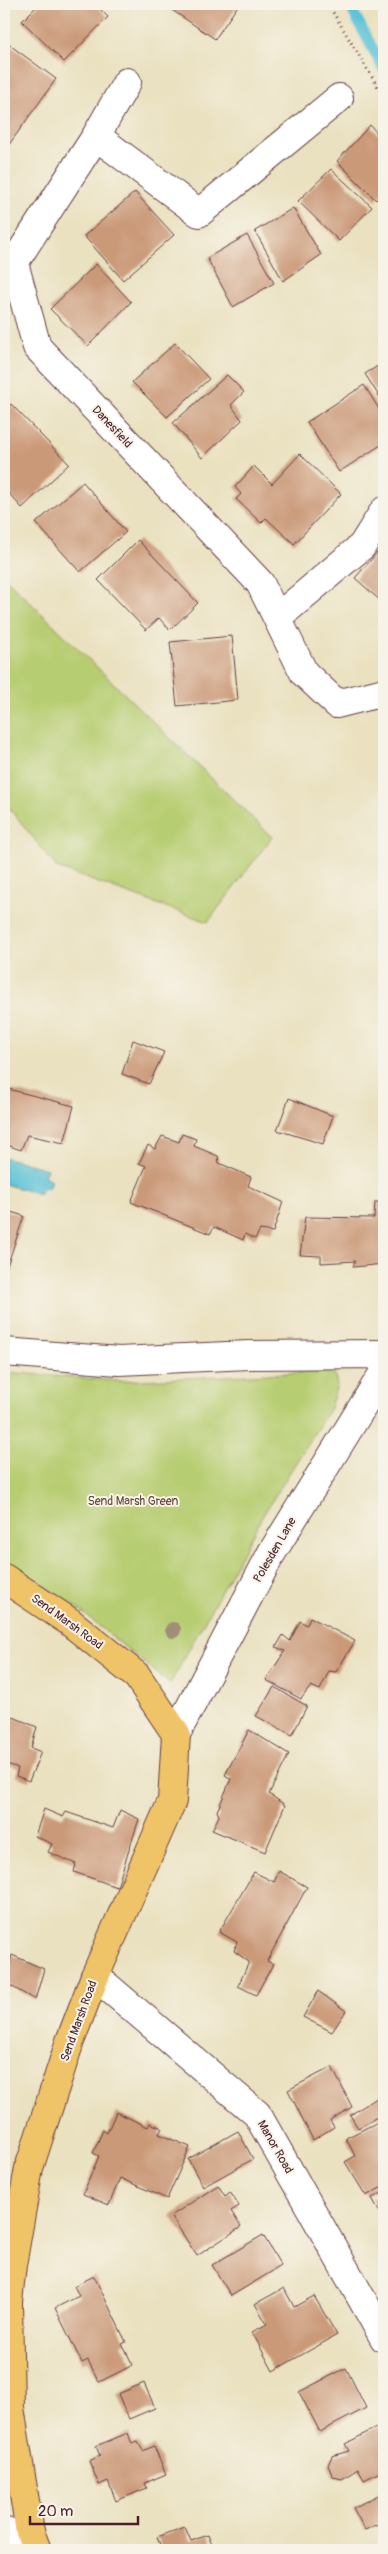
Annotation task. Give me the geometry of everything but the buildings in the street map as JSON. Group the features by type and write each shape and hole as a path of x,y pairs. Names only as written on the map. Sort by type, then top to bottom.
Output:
{"main road":[{"name":"Send Marsh Road","path":"4,1578 70,1622 137,1676 176,1734 172,1802 95,1976 70,2041 29,2168 8,2264 10,2408 24,2538"}],"street":[{"name":"Danesfield","path":"127,82 96,136 14,263 37,347 260,583 304,673 337,704 384,692"},
{"path":"96,136 199,213 339,98"},
{"path":"278,617 362,546 384,511"},
{"path":"4,1352 119,1361 249,1355 384,1354"},
{"name":"Polesden Lane","path":"176,1734 271,1554 384,1372"},
{"name":"Manor Road","path":"95,1976 256,2114 384,2338"}],"path":[{"path":"328,4 384,97"}],"green space":[{"path":"4,577 272,837 208,922 57,868 4,801"},
{"name":"Send Marsh Green","path":"334,1371 337,1385 330,1408 263,1515 170,1684 77,1608 4,1558 4,1372 119,1381"}],"water":[{"path":"4,1157 47,1169 44,1176 51,1180 48,1189 42,1187 40,1194 4,1184"}],"waterway":[{"path":"349,4 384,70"}]}
